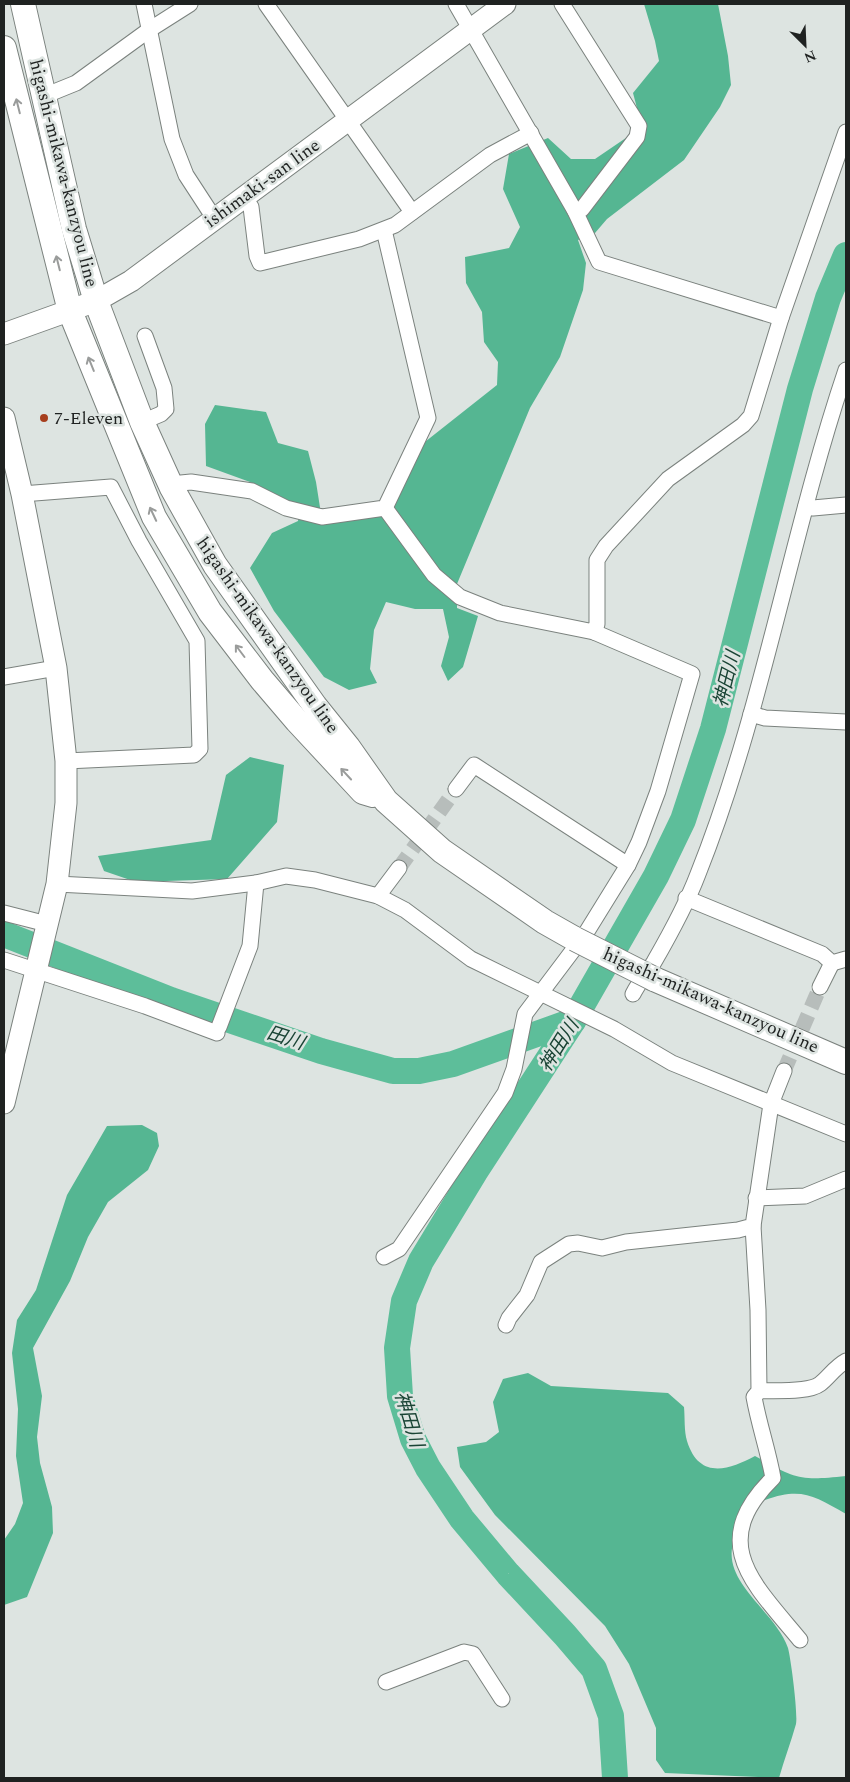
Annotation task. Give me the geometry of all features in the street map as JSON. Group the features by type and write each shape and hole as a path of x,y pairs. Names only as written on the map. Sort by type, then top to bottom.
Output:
{"main road":[{"name":"higashi-mikawa-kanzyou line","path":"23,4 74,229 96,300 142,422 172,488 215,565 315,706 386,801 442,851 545,922 575,939 654,979 845,1060"},
{"name":"higashi-mikawa-kanzyou line","path":"4,48 70,311 154,517 210,612 262,680 363,792 386,801"}],"street":[{"path":"144,4 172,139 186,176 214,218"},
{"path":"44,96 76,83 149,30 190,4"},
{"path":"266,4 412,212"},
{"path":"456,4 472,28 575,211 599,262 781,318"},
{"name":"ishimaki-san line","path":"4,334 70,311 96,300 131,281 505,4"},
{"path":"562,4 639,126 637,137 582,208 575,211"},
{"path":"594,632 597,624 597,560 606,546 668,479 743,425 751,416 781,318 846,132"},
{"path":"245,198 251,207 257,256 260,264 359,239 384,230 490,155 531,133"},
{"path":"384,230 428,418 385,508"},
{"path":"142,422 161,414 166,409 164,388 145,336"},
{"path":"633,994 654,962 698,876 712,837 775,632 825,433 846,370"},
{"path":"4,418 22,494 56,668 66,761 66,804 57,884 4,1103"},
{"path":"172,488 181,483 192,482 252,491 286,508 322,517 385,508"},
{"path":"22,494 111,487 139,542 197,641 200,750 194,755 66,761"},
{"path":"806,506 812,508 846,505"},
{"path":"384,1257 399,1249 505,1093 518,1054 525,1014 542,994 586,933 628,864 658,792 692,674 594,632 500,613 460,596 434,575 385,508"},
{"path":"4,677 56,668"},
{"path":"751,714 765,718 846,722"},
{"path":"456,789 474,764 628,864"},
{"path":"378,896 399,868"},
{"path":"57,884 192,891 256,883 286,876 315,880 378,896 405,910 471,959 614,1029 672,1063 846,1134"},
{"path":"4,960 37,966 145,1006 218,1030 250,946 256,883"},
{"path":"686,898 839,961 820,987"},
{"path":"4,913 46,928"},
{"path":"784,1072 771,1104 753,1226 758,1310 759,1391 754,1397 758,1422 767,1444 773,1478 755,1496 744,1518 739,1538 742,1561 755,1582 800,1640"},
{"path":"756,1198 805,1196 846,1179"},
{"path":"506,1325 509,1318 527,1295 541,1262 569,1244 578,1243 602,1248 626,1242 738,1230 753,1226"},
{"path":"759,1391 808,1389 818,1386 840,1365 846,1362"},
{"path":"386,1682 464,1652 473,1654 502,1699"}],"green space":[{"path":"644,4 718,4 728,56 731,85 720,107 684,160 607,219 595,233 578,240 586,263 583,290 560,357 530,408 457,584 457,608 478,616 463,667 448,681 441,666 449,637 443,609 415,609 386,602 374,630 370,669 377,683 349,690 324,677 274,611 250,568 272,533 298,521 300,506 250,482 206,466 205,424 215,405 266,412 278,443 308,451 316,482 322,520 377,514 416,449 497,385 498,362 484,342 482,312 466,283 465,257 509,248 520,227 503,189 509,154 548,138 571,159 595,159 642,127 633,93 659,61"},
{"path":"250,757 284,765 277,822 227,879 136,882 104,871 98,856 211,840 226,775"},
{"path":"142,1125 157,1133 159,1146 148,1170 108,1202 88,1237 70,1281 33,1348 42,1396 37,1437 40,1463 52,1507 53,1533 27,1597 4,1605 4,1540 15,1524 23,1503 16,1456 18,1409 12,1353 17,1320 36,1290 67,1195 107,1126"},
{"path":"528,1373 551,1386 668,1393 684,1407 687,1441 692,1453 699,1462 707,1467 725,1468 755,1456 789,1474 807,1478 846,1476 846,1514 825,1502 807,1495 789,1494 778,1496 761,1502 755,1507 733,1542 732,1559 737,1574 746,1589 780,1632 788,1648 795,1698 796,1724 779,1778 665,1773 656,1760 656,1728 629,1664 605,1626 495,1515 460,1467 457,1447 486,1442 499,1432 493,1402 503,1379"}],"waterway":[{"name":"神田川","path":"615,1778 611,1716 594,1669 508,1574 462,1519 428,1468 413,1439 400,1396 397,1348 404,1301 421,1261 475,1172 573,1021 656,876 683,820 713,729 800,389 828,298 846,255"},
{"name":"田川","path":"4,934 171,1000 321,1051 393,1071 419,1071 453,1064 573,1021"}],"tunnel":[{"path":"399,868 456,789"},
{"path":"784,1071 820,987"}],"place":[{"name":"7-Eleven","path":"44,418"}]}
